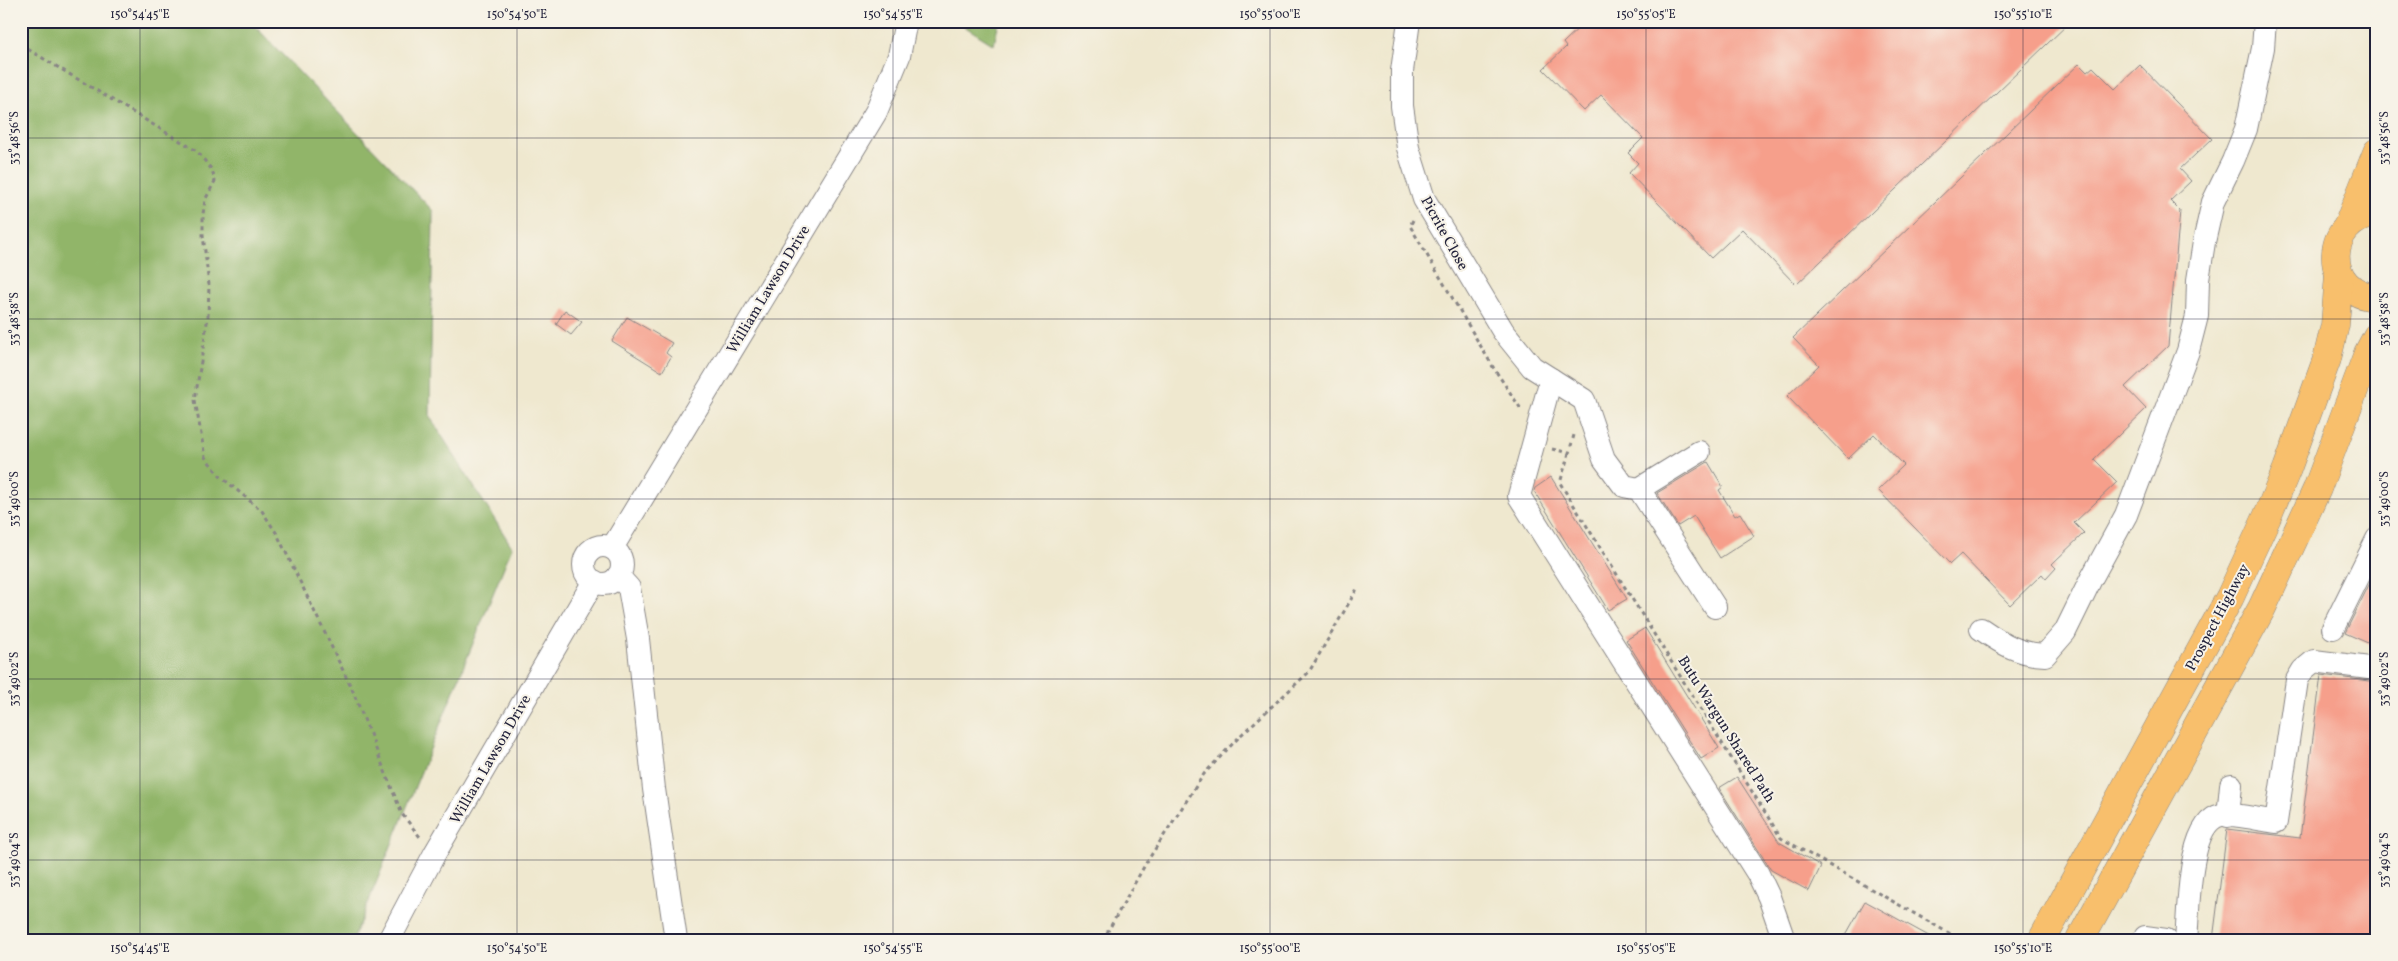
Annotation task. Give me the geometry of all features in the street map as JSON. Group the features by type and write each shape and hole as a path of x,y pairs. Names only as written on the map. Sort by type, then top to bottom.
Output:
{"main road":[{"path":"2348,225 2377,152"},
{"path":"2348,225 2364,216 2377,214"},
{"name":"Prospect Highway","path":"2042,940 2230,597 2267,517 2287,469 2327,359 2335,325 2339,274 2335,251 2338,239 2348,225"},
{"path":"2339,274 2346,284 2356,292 2377,297"},
{"path":"2080,940 2262,608 2317,489 2368,353 2377,336"}],"street":[{"name":"William Lawson Drive","path":"612,548 876,112 899,56 906,21"},
{"name":"Picrite Close","path":"1409,21 1402,71 1402,106 1408,148 1424,199 1503,331 1532,367 1584,400 1604,458 1624,486 1639,489"},
{"path":"1981,629 2001,643 2026,655 2045,655 2065,632 2126,515 2188,351 2197,316 2198,280 2213,202 2234,161 2246,129 2263,48 2265,21"},
{"path":"1551,379 1519,496 1758,874 1769,897 1784,940"},
{"path":"1700,452 1639,489 1715,607"},
{"path":"2333,628 2377,539"},
{"path":"606,546 612,548 617,552 622,564 618,576 604,583 594,581 586,571 586,558 594,548 606,546"},
{"path":"618,576 629,588 638,639 654,789 676,940"},
{"name":"William Lawson Drive","path":"389,940 435,853 594,581"},
{"path":"2186,940 2195,847 2206,824 2221,816 2276,822 2298,680 2303,670 2314,661 2377,669"},
{"path":"2228,816 2231,785"},
{"path":"2144,940 2145,937 2166,940"}],"path":[{"path":"21,45 197,151 212,170 215,181 206,200 203,214 203,235 209,285 208,316 195,400 206,457 220,476 262,511 277,534 352,689 402,814 417,834"},
{"name":"Butu Wargun Shared Path","path":"1569,453 1560,483 1781,838 1961,940"},
{"path":"1103,940 1146,863 1204,774 1241,735 1309,672 1357,589"}],"green space":[{"path":"21,21 250,21 433,211 430,417 512,547 353,940 21,940"},
{"path":"965,21 999,21 994,45 964,26"}],"building":[{"path":"1586,21 2071,21 1796,285 1742,229 1711,258 1629,173 1638,163 1628,153 1643,138 1601,95 1584,111 1543,69 1566,47 1563,43"},
{"path":"2079,64 2087,72 2093,67 2115,89 2140,65 2212,139 2180,169 2191,181 2170,201 2180,211 2168,346 2125,387 2146,409 2094,459 2117,482 2074,523 2084,533 2052,564 2056,568 2046,579 2042,574 2010,605 1961,554 1950,564 1878,490 1904,465 1874,434 1848,459 1787,396 1819,365 1793,338"},
{"path":"565,310 582,322 571,335 556,324"},
{"path":"627,317 672,343 666,353 671,357 662,372 612,341"},
{"path":"1708,462 1723,487 1719,490 1735,516 1740,513 1754,536 1720,558 1694,516 1678,526 1657,493"},
{"path":"1551,477 1627,599 1608,610 1534,491 1535,488"},
{"path":"2377,569 2377,647 2345,633"},
{"path":"1645,628 1719,748 1701,759 1626,640"},
{"path":"2321,675 2377,682 2377,940 2213,940 2227,829 2300,838"},
{"path":"1737,777 1779,842 1821,866 1809,891 1771,870 1719,788"},
{"path":"1865,901 1936,940 1843,940"}]}
